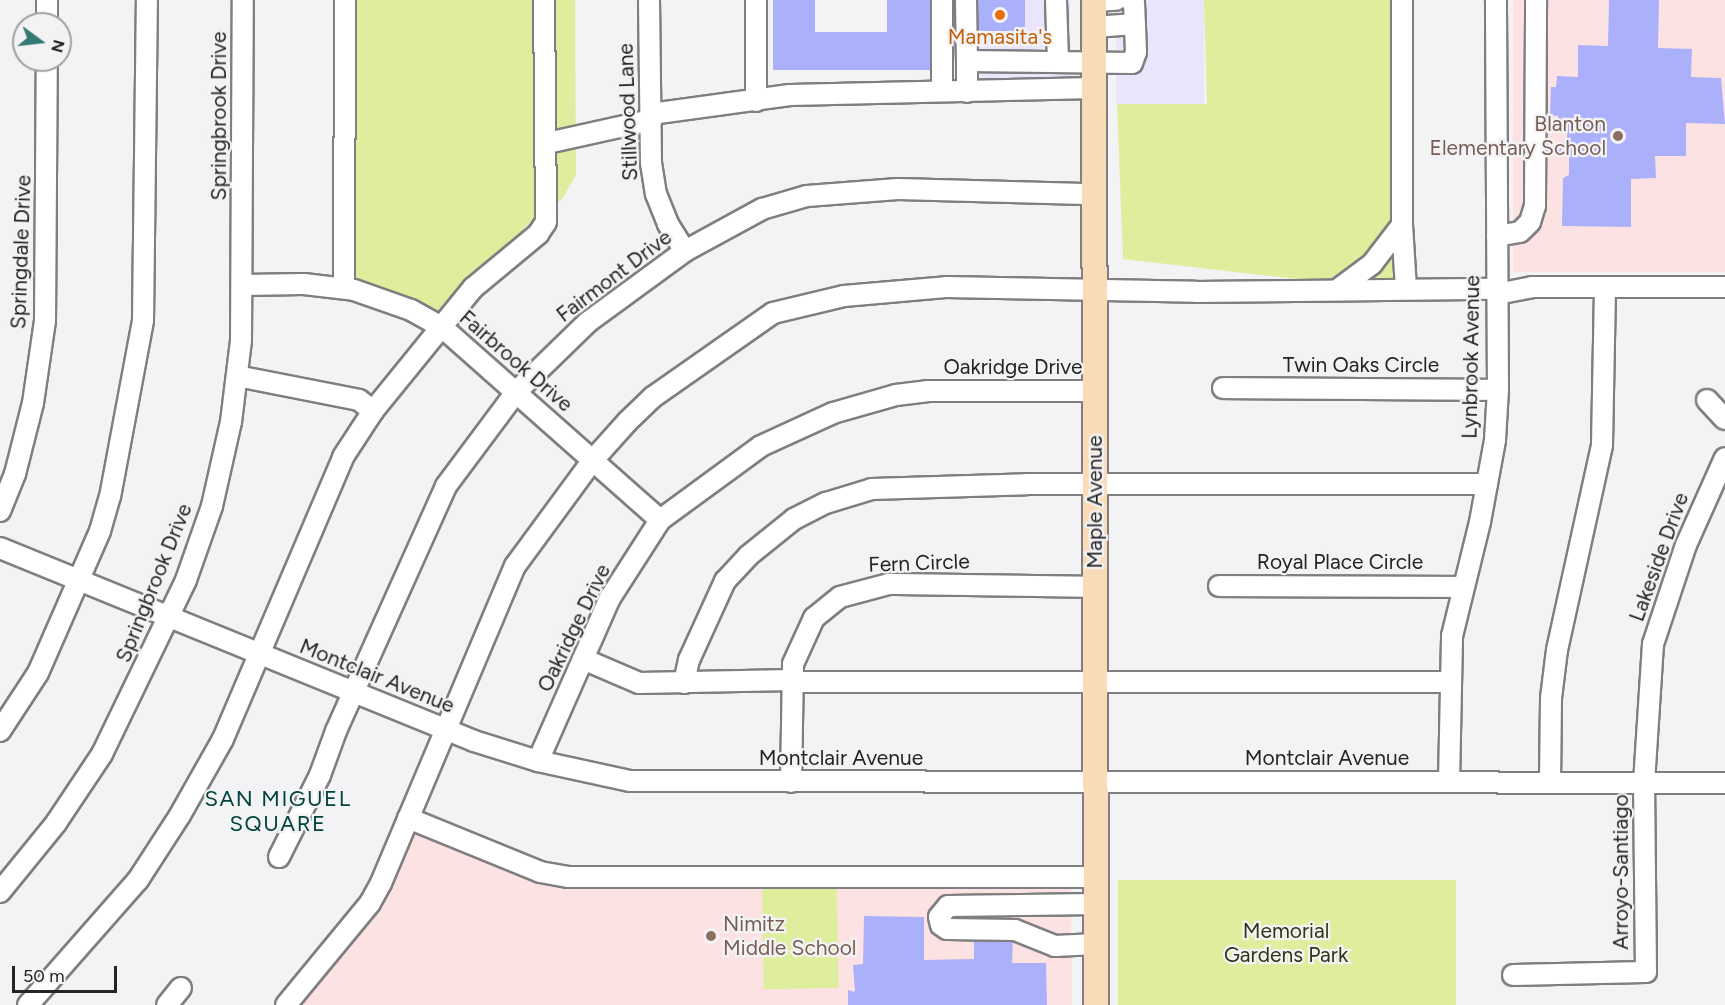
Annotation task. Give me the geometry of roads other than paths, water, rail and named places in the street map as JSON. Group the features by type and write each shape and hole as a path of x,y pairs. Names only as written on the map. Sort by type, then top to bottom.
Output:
{"main road":[{"name":"Maple Avenue","path":"1096,1005 1094,27 1101,0"}],"street":[{"path":"0,731 38,673 80,580 110,497 143,320 147,0"},
{"name":"Springbrook Drive","path":"0,892 57,823 91,772 126,710 186,580 212,507 237,376 243,285 243,0"},
{"path":"344,288 345,0"},
{"path":"28,1005 138,880 223,739 328,486 373,411 443,328 473,288 538,234 546,222 544,0"},
{"name":"Stillwood Lane","path":"650,0 651,117 656,194 668,224 686,251"},
{"path":"756,0 756,101"},
{"path":"942,0 942,92"},
{"path":"966,0 967,92"},
{"path":"1056,0 1058,61"},
{"path":"967,61 1132,63 1136,52 1131,0"},
{"path":"1402,0 1402,225 1407,289"},
{"name":"Lynbrook Avenue","path":"1449,782 1449,682 1462,587 1487,484 1498,390 1496,0"},
{"path":"1497,236 1520,232 1530,222 1535,206 1536,0"},
{"path":"1094,27 1135,24"},
{"name":"Springdale Drive","path":"0,511 15,474 33,403 45,321 47,72"},
{"path":"547,143 651,117 790,95 1094,88"},
{"name":"Fairmont Drive","path":"354,694 446,486 516,392 588,322 686,251 762,209 845,191 1094,194"},
{"path":"1336,290 1372,264 1402,225"},
{"name":"Fairbrook Drive","path":"243,285 304,284 344,288 389,300 443,328 660,520"},
{"path":"286,1005 370,903 515,566 593,460 652,397 773,313 790,306 885,290 1094,288 1497,291 1532,287 1725,287"},
{"path":"1550,782 1551,698 1557,650 1602,445 1605,287"},
{"path":"237,376 359,400 373,411"},
{"name":"Twin Oaks Circle","path":"1223,388 1498,390"},
{"name":"Oakridge Drive","path":"538,761 610,598 660,520 761,446 869,401 927,391 1094,391"},
{"path":"1707,400 1725,418"},
{"name":"Lakeside Drive","path":"1644,783 1653,644 1686,545 1725,458"},
{"path":"684,683 689,660 725,581 748,556 802,515 872,489 1095,485 1487,484"},
{"name":"Montclair Avenue","path":"0,548 354,694 445,729 538,761 630,781 1725,783"},
{"name":"Fern Circle","path":"791,782 792,681 798,647 810,625 826,607 856,590 888,584 1095,587"},
{"name":"Royal Place Circle","path":"1219,586 1462,587"},
{"path":"583,659 639,682 1449,682"},
{"path":"279,856 320,776 354,694"},
{"name":"Arroyo-Santiago","path":"1513,975 1646,972 1644,783"},
{"path":"408,818 540,872 568,877 1096,878"},
{"path":"1096,904 948,906 939,917 941,925 946,928 1015,930 1054,946 1096,944"},
{"path":"167,1005 181,987"}],"place":[{"name":"Mamasita's","path":"1000,15"},
{"name":"Blanton Elementary School","path":"1618,136"},
{"name":"Nimitz Middle School","path":"711,936"}],"district":[{"name":"SAN MIGUEL SQUARE","path":"278,810"}],"park label":[{"name":"Memorial Gardens Park","path":"1286,943"}]}
